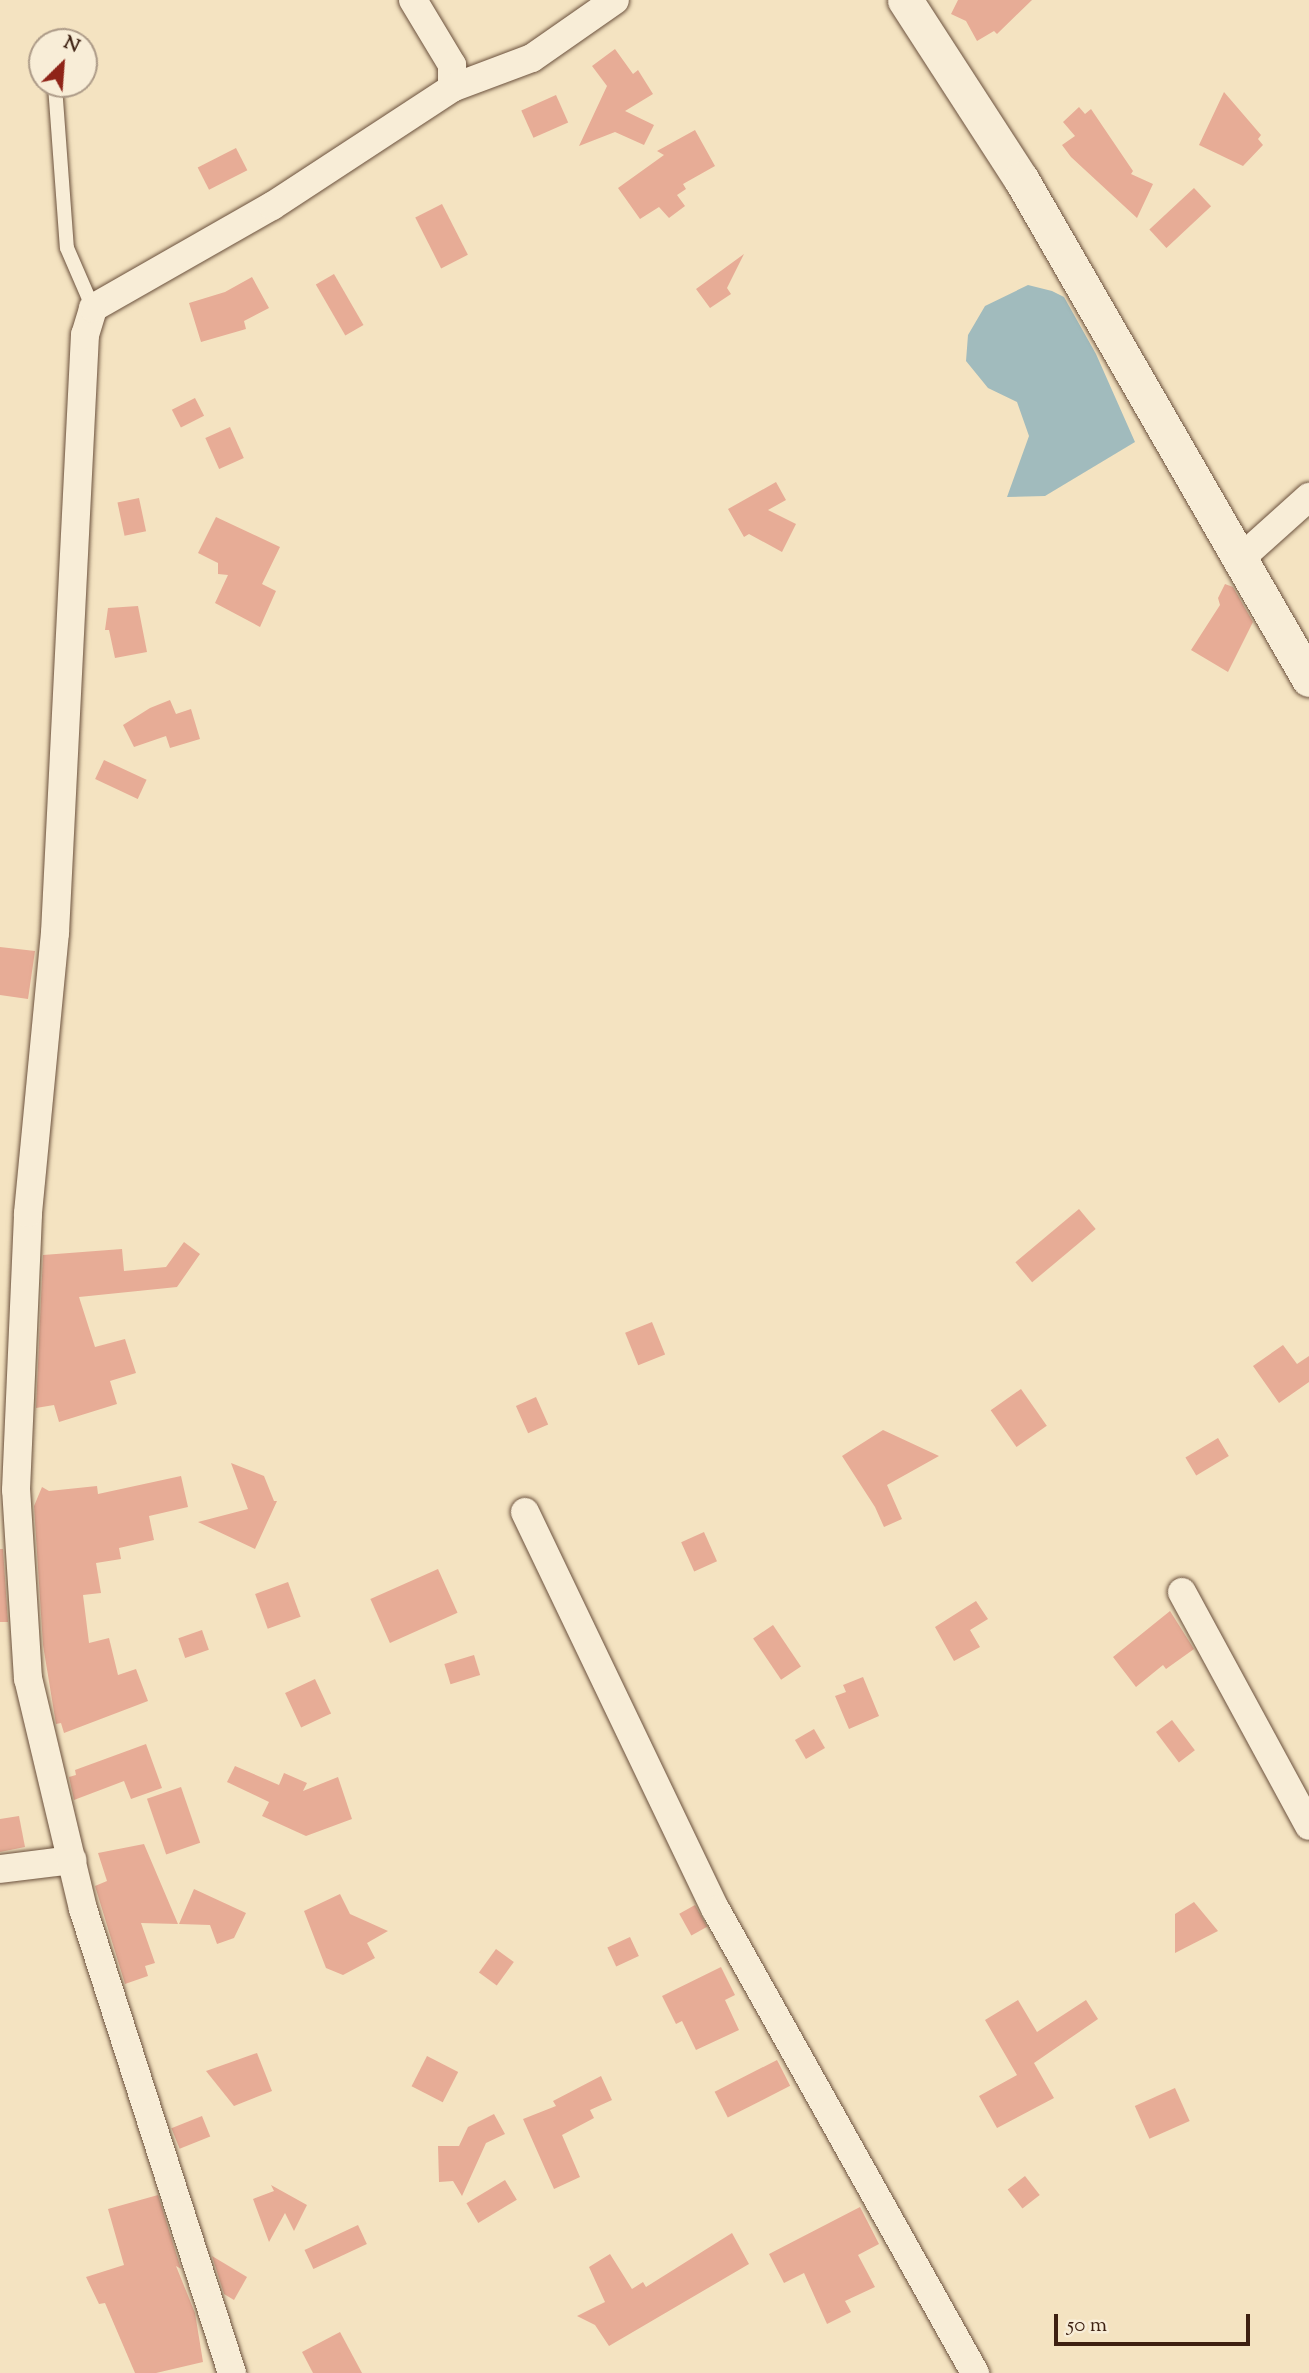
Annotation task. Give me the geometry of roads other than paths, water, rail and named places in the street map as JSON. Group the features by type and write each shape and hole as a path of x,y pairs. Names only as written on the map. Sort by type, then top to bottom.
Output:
{"street":[{"path":"413,0 452,65 453,89"},
{"path":"232,2373 83,1909 28,1679 8,1490 28,1213 55,933 85,335 93,308 272,206 453,89 533,58 615,0"},
{"path":"905,0 1021,179 1309,679"},
{"path":"1240,559 1309,497"},
{"path":"525,1512 716,1910 975,2373"},
{"path":"1182,1592 1309,1826"},
{"path":"0,1869 72,1860"}],"lane":[{"path":"56,98 67,248 93,308"}],"water":[{"path":"1028,285 1064,297 1096,354 1135,442 1045,496 1007,497 1029,436 1017,402 988,388 966,361 968,335 985,306"}]}
